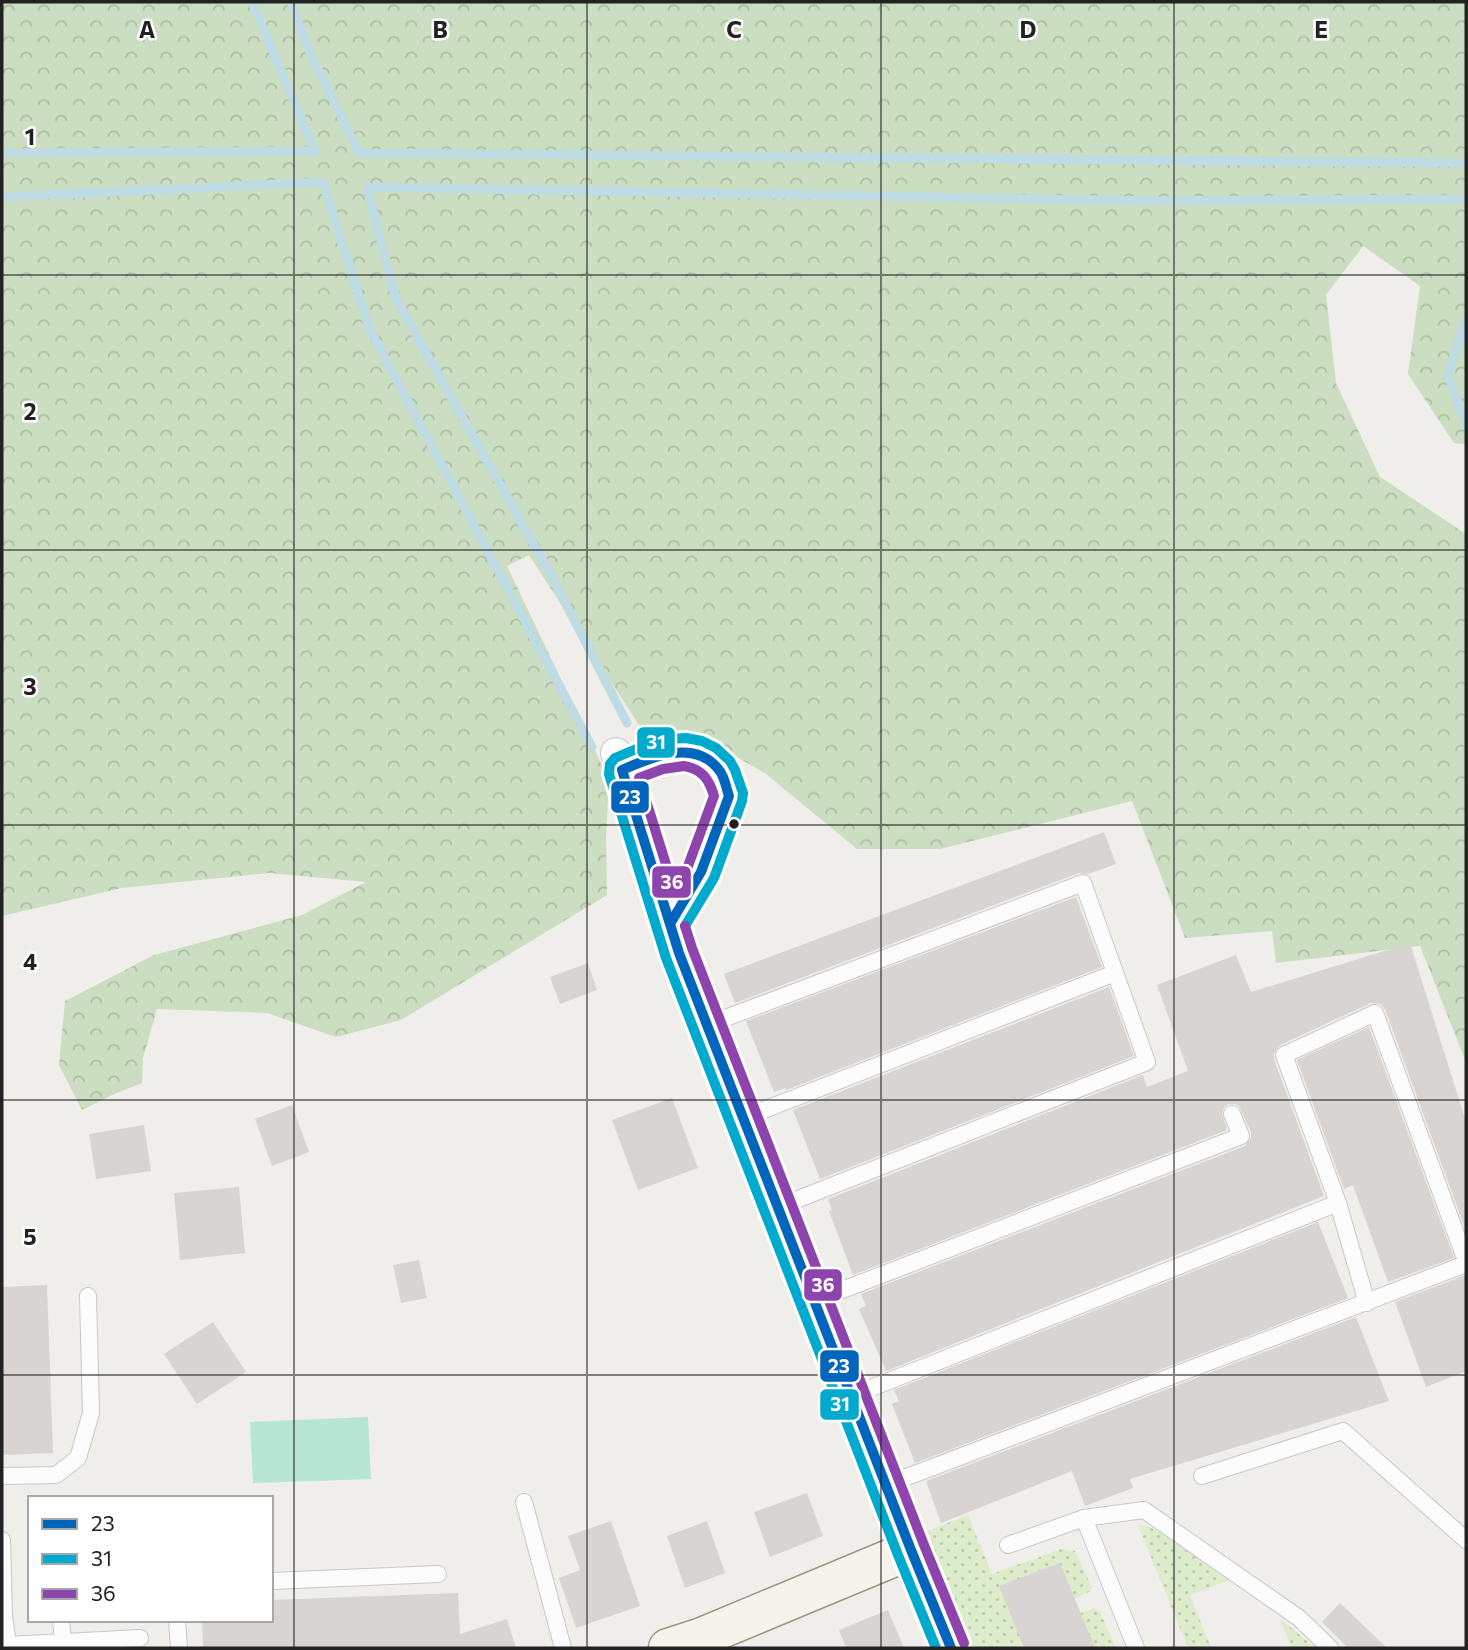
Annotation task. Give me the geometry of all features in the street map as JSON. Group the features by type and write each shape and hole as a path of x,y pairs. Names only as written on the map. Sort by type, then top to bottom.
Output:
{"street":[{"path":"619,762 679,953 951,1648"},
{"path":"692,1645 911,1549"}],"lane":[{"path":"619,762 678,752 701,754 719,771 729,796 701,872 670,924"},
{"path":"707,1025 1083,883 1147,1062 778,1207"},
{"path":"743,1118 1115,973"},
{"path":"886,1485 1367,1303 1466,1263 1375,1013 1284,1055 1338,1203 1367,1303"},
{"path":"814,1301 1241,1136 1232,1114"},
{"path":"851,1395 1338,1203"},
{"path":"2,1476 56,1475 78,1458 91,1413 88,1296"},
{"path":"1202,1476 1343,1431 1466,1540"},
{"path":"524,1502 563,1648"},
{"path":"1008,1545 1084,1518 1144,1510 1299,1618 1330,1648"},
{"path":"1084,1518 1136,1648"},
{"path":"2,1539 4,1615 8,1645 140,1638"},
{"path":"273,1581 438,1574"},
{"path":"61,1622 63,1642"},
{"path":"177,1622 179,1648"}],"green space":[{"path":"2,2 1466,2 1466,444 1454,443 1408,374 1420,286 1363,246 1326,295 1336,383 1380,477 1466,534 1466,1062 1420,946 1276,963 1272,931 1185,938 1132,801 940,849 857,849 766,774 708,740 648,739 529,555 507,566 609,780 607,895 401,1020 336,1037 267,1013 157,1009 143,1058 142,1083 82,1110 59,1065 65,1001 154,955 302,915 366,882 269,873 122,888 2,916"},
{"path":"368,1417 371,1479 253,1483 250,1422"},
{"path":"968,1515 992,1574 1061,1549 1075,1551 1092,1587 1089,1592 1075,1599 1081,1613 1094,1608 1100,1612 1116,1648 968,1648 926,1549 927,1531"},
{"path":"1138,1525 1153,1528 1163,1534 1229,1580 1190,1595 1211,1648 1188,1648"},
{"path":"1279,1618 1316,1648 1292,1648"}],"building":[{"path":"1104,832 1116,864 1088,874 1079,873 735,1003 724,974"},
{"path":"1076,897 1102,967 786,1090 785,1088 774,1092 746,1021"},
{"path":"1410,943 1466,1122 1466,1231 1385,1009 1381,1004 1371,1003 1280,1045 1274,1053 1324,1196 886,1371 859,1309 866,1306 861,1294 1245,1146 1251,1138 1251,1132 1239,1106 1229,1104 1224,1107 1222,1113 1227,1130 853,1275 829,1211 832,1210 828,1199 1143,1075 1147,1087 1188,1071 1157,985 1236,955 1251,992"},
{"path":"588,963 597,990 560,1004 550,977"},
{"path":"1109,987 1134,1056 820,1179 793,1110"},
{"path":"1369,1027 1454,1258 1388,1282 1353,1185 1344,1189 1297,1060"},
{"path":"672,1098 698,1168 638,1190 612,1120"},
{"path":"292,1105 309,1152 272,1166 255,1119"},
{"path":"144,1125 151,1171 96,1179 89,1134"},
{"path":"239,1187 245,1253 180,1260 174,1193"},
{"path":"1318,1222 1348,1298 915,1463 892,1404 899,1401 894,1390"},
{"path":"419,1260 427,1298 401,1303 393,1265"},
{"path":"1466,1275 1466,1371 1426,1387 1395,1302"},
{"path":"47,1285 53,1453 2,1455 2,1287"},
{"path":"1356,1317 1389,1401 1130,1479 1133,1488 1085,1506 1072,1471 941,1523 926,1481"},
{"path":"213,1322 246,1372 197,1404 164,1354"},
{"path":"807,1493 823,1536 770,1557 754,1512"},
{"path":"611,1521 640,1606 576,1628 559,1578 580,1570 568,1536"},
{"path":"707,1521 725,1573 685,1588 667,1536"},
{"path":"1060,1563 1095,1648 1024,1648 999,1586"},
{"path":"458,1593 460,1634 507,1619 516,1648 203,1648 202,1622 273,1622 273,1600"},
{"path":"1340,1603 1387,1648 1348,1648 1322,1622"},
{"path":"888,1610 904,1648 846,1648 839,1630"}],"waterway":[{"path":"2,153 315,151 252,2"},
{"path":"291,2 311,55 359,153 1466,163"},
{"path":"2,197 323,182 369,328 592,747"},
{"path":"627,723 551,575 396,299 367,187 1154,201 1466,199"},
{"path":"1466,319 1448,375 1466,424"}],"transit line":[{"name":"31","path":"685,926 714,878 743,793 730,761 716,748 702,741 686,738 669,739 615,758 610,764 609,774 666,958 936,1648"},
{"name":"23","path":"670,924 701,872 729,796 719,770 709,760 686,753 660,756 622,770 679,953 951,1648"},
{"name":"36","path":"684,766 704,776 714,796 688,866 674,890 639,778 663,769 684,766"},
{"name":"36","path":"685,926 964,1643"}]}
